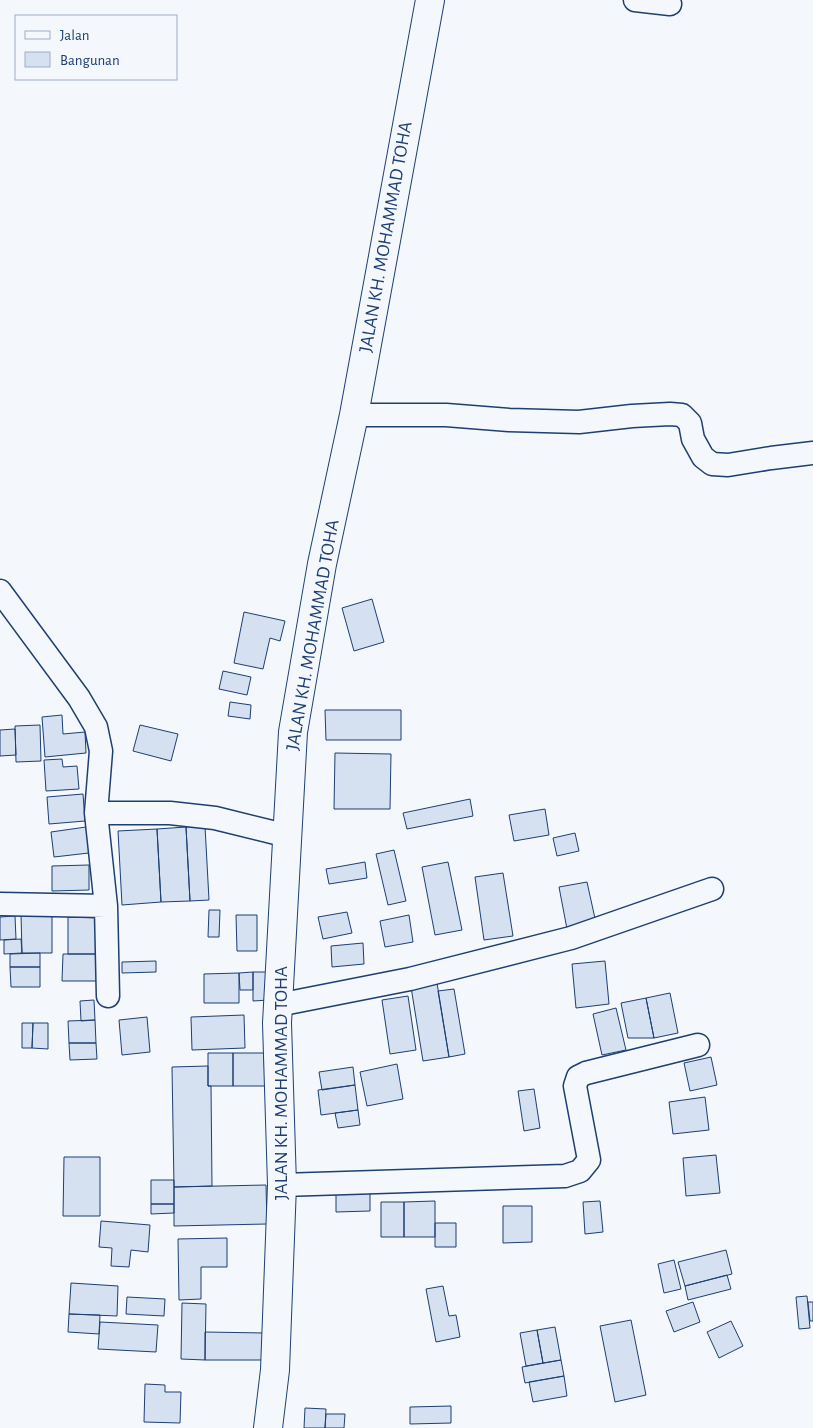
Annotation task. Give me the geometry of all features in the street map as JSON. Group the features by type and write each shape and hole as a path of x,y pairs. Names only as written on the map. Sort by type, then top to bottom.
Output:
{"street":[{"name":"JALAN KH. MOHAMMAD TOHA","path":"268,1428 275,1370 282,1185 278,1004 293,732 322,564 354,415 430,0"},
{"path":"634,0 670,4"},
{"path":"354,415 446,415 510,420 579,422 632,416 682,415 690,422 694,439 703,456 712,464 728,465 770,458 813,454"},
{"path":"0,590 79,698 96,727 101,752 96,813 106,906 108,996"},
{"path":"96,813 170,813 206,817 288,836"},
{"path":"278,1004 410,979 571,938 712,889"},
{"path":"0,904 106,906"},
{"path":"282,1185 565,1176 580,1171 589,1160 575,1086 578,1077 586,1073 698,1044"}],"building":[{"path":"372,599 384,642 354,651 342,608"},
{"path":"244,612 285,621 280,641 270,638 263,669 234,663"},
{"path":"223,671 251,677 247,695 219,689"},
{"path":"230,702 251,705 250,719 228,716"},
{"path":"325,710 401,710 401,740 326,740"},
{"path":"62,715 63,734 85,732 86,753 45,757 42,717"},
{"path":"40,725 41,761 16,762 15,726"},
{"path":"140,725 178,734 171,761 133,751"},
{"path":"15,729 16,755 0,756 0,730"},
{"path":"335,753 391,754 390,809 334,809"},
{"path":"62,759 63,767 77,766 79,789 46,791 44,760"},
{"path":"83,794 85,821 49,824 47,797"},
{"path":"470,799 473,816 407,829 403,813"},
{"path":"545,809 549,835 514,841 509,815"},
{"path":"205,826 209,900 190,901 186,827"},
{"path":"86,827 89,853 54,857 51,832"},
{"path":"186,827 190,901 161,902 157,829"},
{"path":"157,829 161,902 122,905 118,831"},
{"path":"575,833 579,851 557,856 553,838"},
{"path":"394,850 406,901 388,905 376,854"},
{"path":"365,862 367,878 329,884 326,869"},
{"path":"448,862 462,930 435,935 422,867"},
{"path":"89,865 89,890 52,891 52,866"},
{"path":"503,873 513,936 484,940 475,877"},
{"path":"587,882 596,923 567,929 559,887"},
{"path":"209,910 220,910 219,937 208,937"},
{"path":"347,912 352,933 323,939 318,917"},
{"path":"21,914 52,914 52,953 22,953"},
{"path":"236,915 257,915 257,951 237,951"},
{"path":"409,915 413,942 385,947 380,921"},
{"path":"15,916 16,939 0,940 0,917"},
{"path":"68,917 102,918 101,954 68,954"},
{"path":"21,939 22,953 4,954 4,940"},
{"path":"363,943 364,964 332,967 331,946"},
{"path":"40,953 40,967 10,967 10,954"},
{"path":"63,954 101,954 101,981 62,981"},
{"path":"156,961 156,972 122,973 122,962"},
{"path":"605,961 609,1004 576,1008 572,964"},
{"path":"10,967 40,967 40,987 11,987"},
{"path":"253,972 268,972 269,1000 253,1001"},
{"path":"253,972 253,990 240,990 239,973"},
{"path":"239,973 239,1003 204,1003 204,974"},
{"path":"437,983 449,1057 423,1061 411,987"},
{"path":"454,989 465,1054 449,1057 438,991"},
{"path":"670,993 678,1033 654,1038 646,998"},
{"path":"408,996 416,1050 390,1054 382,1000"},
{"path":"646,998 654,1038 628,1038 621,1003"},
{"path":"94,1000 95,1020 81,1021 80,1001"},
{"path":"616,1008 626,1050 602,1055 593,1014"},
{"path":"244,1015 245,1048 192,1050 191,1017"},
{"path":"147,1017 150,1052 122,1055 119,1020"},
{"path":"95,1020 96,1043 69,1043 68,1021"},
{"path":"22,1023 33,1023 32,1048 22,1048"},
{"path":"33,1023 48,1023 48,1049 32,1048"},
{"path":"69,1043 96,1043 97,1059 70,1060"},
{"path":"208,1053 233,1053 233,1086 208,1086"},
{"path":"233,1053 264,1053 265,1086 233,1086"},
{"path":"711,1057 717,1085 690,1091 684,1063"},
{"path":"397,1064 403,1099 367,1106 360,1072"},
{"path":"208,1066 208,1086 211,1086 212,1186 174,1187 172,1067"},
{"path":"353,1067 355,1085 322,1090 319,1072"},
{"path":"355,1085 358,1110 321,1115 318,1090"},
{"path":"534,1089 540,1128 524,1131 518,1091"},
{"path":"705,1097 709,1130 673,1134 669,1102"},
{"path":"358,1110 360,1125 338,1128 335,1113"},
{"path":"716,1155 720,1193 686,1196 683,1158"},
{"path":"64,1157 100,1157 100,1216 63,1216"},
{"path":"151,1180 174,1180 174,1204 151,1204"},
{"path":"266,1185 267,1224 174,1226 174,1187"},
{"path":"336,1189 370,1189 370,1211 336,1212"},
{"path":"435,1201 435,1237 404,1237 404,1202"},
{"path":"600,1201 603,1232 585,1234 583,1202"},
{"path":"381,1202 404,1202 404,1237 381,1237"},
{"path":"151,1204 174,1204 174,1213 151,1214"},
{"path":"503,1206 532,1206 532,1242 503,1243"},
{"path":"101,1221 150,1225 148,1252 131,1250 129,1267 111,1266 112,1248 99,1247"},
{"path":"435,1223 456,1223 456,1247 435,1247"},
{"path":"227,1238 227,1267 201,1267 201,1299 179,1300 178,1239"},
{"path":"726,1250 732,1274 685,1286 678,1262"},
{"path":"674,1260 681,1289 664,1293 658,1264"},
{"path":"727,1275 731,1289 688,1300 685,1286"},
{"path":"71,1283 118,1286 117,1316 69,1314"},
{"path":"443,1286 449,1316 456,1315 460,1337 436,1342 426,1289"},
{"path":"807,1296 810,1328 799,1329 796,1297"},
{"path":"127,1297 165,1299 164,1316 126,1314"},
{"path":"693,1302 700,1322 674,1332 666,1311"},
{"path":"808,1302 813,1302 813,1321 810,1321"},
{"path":"182,1303 206,1304 205,1360 181,1359"},
{"path":"69,1314 100,1315 99,1334 68,1332"},
{"path":"631,1320 646,1395 615,1402 600,1326"},
{"path":"731,1321 743,1346 719,1358 707,1332"},
{"path":"100,1322 158,1325 156,1352 98,1349"},
{"path":"555,1327 561,1360 543,1363 537,1330"},
{"path":"537,1330 543,1363 526,1366 520,1333"},
{"path":"205,1332 265,1333 265,1360 205,1360"},
{"path":"561,1360 564,1376 525,1383 522,1367"},
{"path":"564,1376 567,1396 533,1402 529,1382"},
{"path":"145,1384 165,1385 165,1392 181,1392 180,1423 144,1422"},
{"path":"451,1406 451,1423 410,1424 410,1407"},
{"path":"305,1408 326,1409 325,1428 304,1428"},
{"path":"326,1414 345,1414 344,1428 325,1428"}]}
